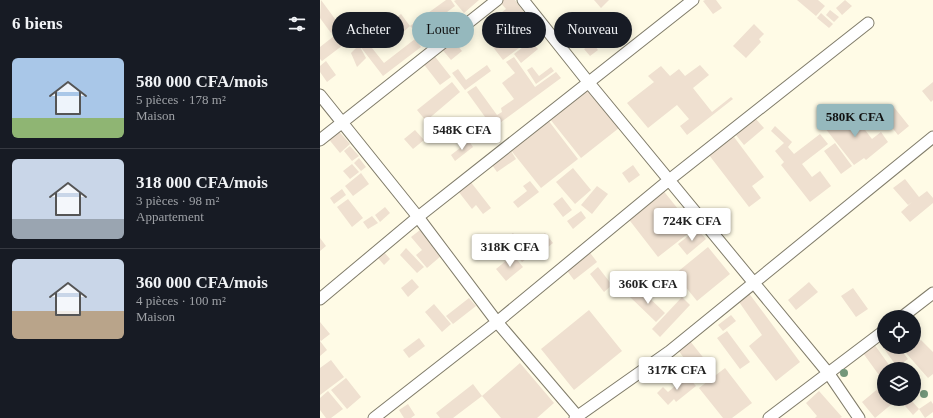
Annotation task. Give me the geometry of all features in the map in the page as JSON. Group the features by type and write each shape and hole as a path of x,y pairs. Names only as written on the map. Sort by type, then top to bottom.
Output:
{"street":[{"path":"320,140 497,0"},
{"path":"523,0 589,83 829,374 859,418"},
{"path":"320,299 418,217 692,0"},
{"path":"374,418 497,322 669,180 868,23"},
{"path":"320,95 418,217 497,322 577,417 670,351 933,136"},
{"path":"911,310 933,293"},
{"path":"769,418 877,336"}],"building":[{"path":"321,0 332,15 332,32 331,33 320,18"},
{"path":"446,0 451,0 455,6 447,12 429,12"},
{"path":"479,0 465,12 463,12 454,1"},
{"path":"502,0 515,0 524,12 502,12 506,9 500,2"},
{"path":"594,0 609,0 601,8"},
{"path":"716,0 722,8 713,14 703,1"},
{"path":"797,0 818,0 825,6 816,16"},
{"path":"845,0 852,6 842,15 836,8"},
{"path":"830,10 839,17 834,22 826,15"},
{"path":"821,13 833,24 829,28 817,18"},
{"path":"404,18 410,26 404,31"},
{"path":"754,24 764,34 759,39 761,42 746,58 733,46"},
{"path":"332,38 332,48 339,48 322,61 320,59 320,47"},
{"path":"412,41 412,48 420,48 383,76 361,48 372,48 384,63"},
{"path":"356,48 361,48 366,58 357,67 351,53"},
{"path":"441,48 460,48 462,51 451,60"},
{"path":"494,48 519,48 503,60"},
{"path":"522,48 538,49 521,63 514,54"},
{"path":"597,48 598,50 590,56 584,49"},
{"path":"433,54 451,77 440,85 422,62"},
{"path":"514,57 535,87 556,72 561,78 493,128 467,92 476,86 497,115 502,112 501,108 514,99 502,83 515,73 506,62"},
{"path":"326,61 336,75 327,82 320,72 320,66"},
{"path":"487,65 491,71 465,90 452,73 458,69 466,80"},
{"path":"700,65 709,75 693,88 712,112 731,97 733,99 687,135 680,126 689,119 677,105 648,128 627,103 654,82 648,76 661,66 670,76 679,69 685,76"},
{"path":"532,67 539,76 551,67 554,71 536,84 527,70"},
{"path":"452,82 460,92 426,121 417,110"},
{"path":"933,82 933,100 931,102 922,91"},
{"path":"588,89 619,128 581,158 550,119"},
{"path":"893,106 909,126 898,135 882,115"},
{"path":"849,109 872,139 881,132 888,142 866,160 864,158 854,165 825,128"},
{"path":"457,118 466,127 455,138 446,129"},
{"path":"755,118 764,128 744,145 736,135"},
{"path":"548,120 578,159 541,188 510,149"},
{"path":"775,126 792,142 788,147 794,154 820,134 828,144 802,164 812,177 820,171 831,186 810,202 781,165 784,162 775,151 784,143 771,131"},
{"path":"337,129 350,144 340,153 327,137"},
{"path":"415,130 424,140 413,149 404,139"},
{"path":"734,137 764,177 752,186 761,198 749,207 709,155"},
{"path":"469,141 473,147 455,161 451,155"},
{"path":"835,143 852,166 841,174 824,151"},
{"path":"350,146 359,156 352,161 344,151"},
{"path":"511,151 516,159 497,172 492,165"},
{"path":"359,158 366,167 361,171 354,163"},
{"path":"352,164 359,172 350,179 343,171"},
{"path":"633,165 640,175 629,183 622,173"},
{"path":"573,168 591,190 575,204 556,182"},
{"path":"361,173 369,184 353,196 345,186"},
{"path":"905,179 919,197 927,191 933,198 933,203 910,222 901,212 912,202 908,205 893,188"},
{"path":"470,181 491,208 483,214 476,205 472,209 458,191"},
{"path":"530,181 539,192 518,208 513,202 527,191 523,186"},
{"path":"597,186 608,194 592,214 581,205"},
{"path":"342,189 346,195 334,204 330,198"},
{"path":"662,189 694,229 658,257 627,217"},
{"path":"562,197 572,210 563,217 553,204"},
{"path":"348,199 363,218 352,227 337,207"},
{"path":"385,207 390,213 380,222 375,215"},
{"path":"581,211 586,218 573,229 567,221"},
{"path":"372,216 378,223 368,229 363,222"},
{"path":"697,229 706,239 687,255 678,244"},
{"path":"420,230 441,256 427,268 416,255 422,250 411,237"},
{"path":"513,233 530,256 522,262 504,240"},
{"path":"545,233 553,243 533,259 530,256 534,252 529,245"},
{"path":"320,238 326,246 320,251"},
{"path":"708,247 730,274 697,301 675,274"},
{"path":"406,248 424,267 417,273 400,255"},
{"path":"588,250 597,262 574,280 565,268"},
{"path":"384,252 390,259 384,265 378,258"},
{"path":"513,255 523,267 506,281 496,269"},
{"path":"598,267 612,285 604,292 590,274"},
{"path":"412,279 419,287 408,297 401,288"},
{"path":"809,282 818,292 796,310 788,300"},
{"path":"639,288 665,313 656,322 630,297"},
{"path":"853,288 868,309 856,317 841,296"},
{"path":"748,292 800,362 776,381 749,346 762,335 737,299"},
{"path":"682,297 690,305 660,337 652,329"},
{"path":"469,298 476,306 453,324 446,316"},
{"path":"434,304 451,324 442,332 425,312"},
{"path":"589,310 622,351 574,390 541,349"},
{"path":"731,315 736,321 723,331 718,325"},
{"path":"320,322 330,334 321,341 320,340"},
{"path":"727,331 750,362 740,369 717,338"},
{"path":"419,338 425,346 409,358 403,350"},
{"path":"921,340 933,352 933,374 928,378 921,370 921,362 914,362 907,354 921,354"},
{"path":"320,341 327,350 320,356"},
{"path":"690,341 706,361 693,370 678,350"},
{"path":"874,344 877,348 877,354 881,354 887,362 877,362 877,372 863,353"},
{"path":"888,354 904,354 908,359 904,362 893,362"},
{"path":"331,360 344,377 320,395 320,368"},
{"path":"520,363 554,403 537,418 501,418 482,396"},
{"path":"725,368 752,403 732,418 723,418 699,388"},
{"path":"687,376 696,386 676,402 674,399 668,405 657,393 663,387 668,392"},
{"path":"346,378 361,397 347,409 331,390"},
{"path":"473,384 482,396 453,418 440,418 436,413"},
{"path":"877,390 877,406 889,406 875,418 862,402"},
{"path":"328,391 343,409 331,418 326,418 320,410 320,398"},
{"path":"819,391 842,417 815,418 817,416 806,403"},
{"path":"931,401 933,404 933,412 925,418 919,409"},
{"path":"408,404 415,415 411,418 404,418 399,410"},
{"path":"905,406 916,406 919,409 913,415"}]}
